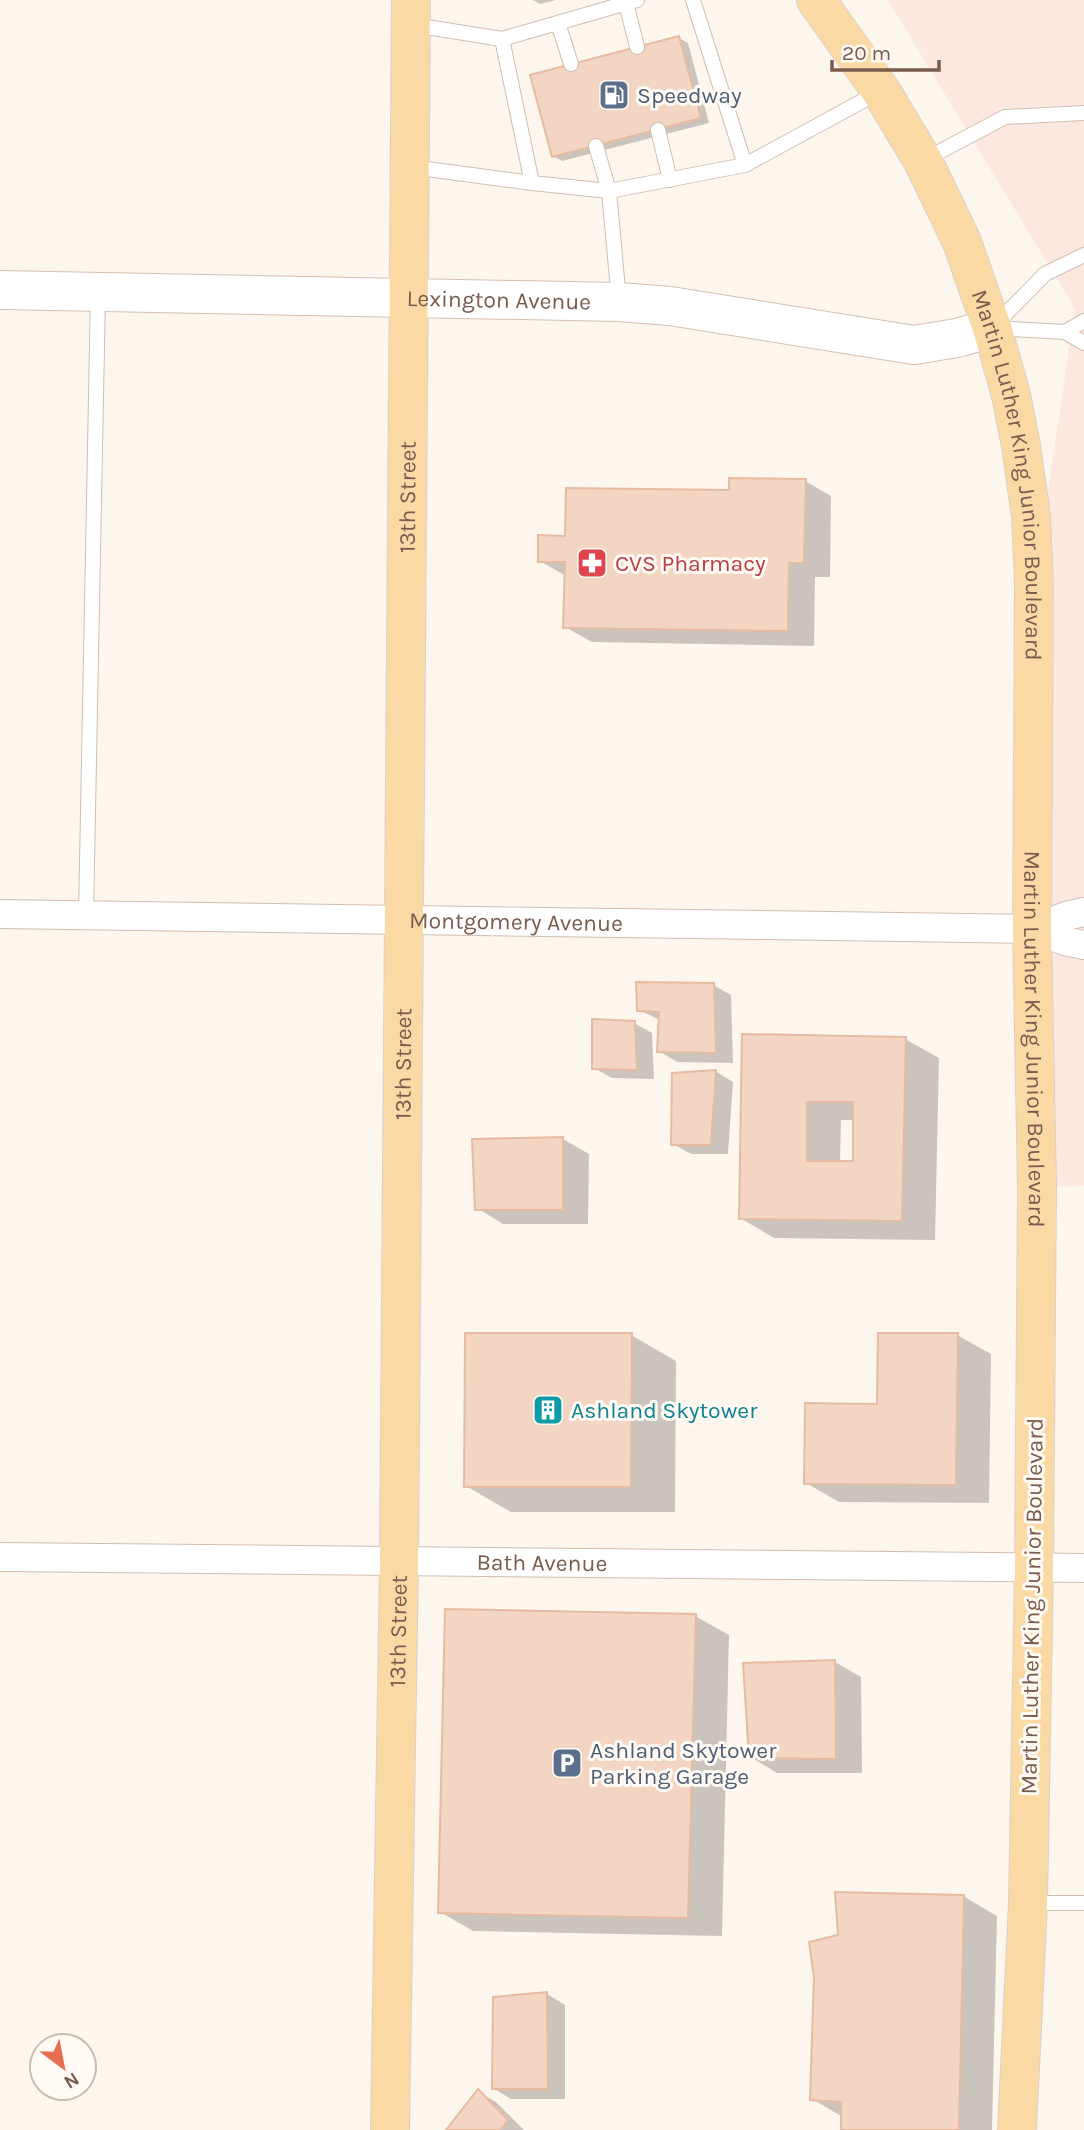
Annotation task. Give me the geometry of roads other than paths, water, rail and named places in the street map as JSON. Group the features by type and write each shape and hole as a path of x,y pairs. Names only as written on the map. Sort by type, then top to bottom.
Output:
{"main road":[{"name":"Martin Luther King Junior Boulevard","path":"816,0 881,91 923,161 962,242 992,328 1011,395 1031,516 1034,584 1032,929 1037,1187 1034,1568 1028,1903 1017,2130"},
{"name":"13th Street","path":"390,2130 399,1561 411,12"}],"street":[{"name":"Lexington Avenue","path":"0,290 619,302 683,307 914,345 957,338 992,328"},
{"name":"Montgomery Avenue","path":"1032,929 1084,912"},
{"name":"Montgomery Avenue","path":"0,914 1032,929 1084,945"},
{"name":"Bath Avenue","path":"0,1557 1084,1568"}],"lane":[{"path":"693,0 745,166"},
{"path":"411,12 502,39 631,1 637,47"},
{"path":"558,23 571,64"},
{"path":"502,39 533,183"},
{"path":"408,167 609,191 745,166 881,91"},
{"path":"923,161 1005,117 1084,113"},
{"path":"658,130 670,180"},
{"path":"596,146 609,191 619,302"},
{"path":"992,328 1045,274 1084,255"},
{"path":"86,915 98,291"},
{"path":"1065,332 1084,321"},
{"path":"992,328 1065,332 1084,343"},
{"path":"1028,1903 1084,1903"}],"place":[{"name":"Speedway","path":"614,95"},
{"name":"CVS Pharmacy","path":"592,563"},
{"name":"Ashland Skytower","path":"548,1410"},
{"name":"Ashland Skytower Parking Garage","path":"567,1763"}]}
